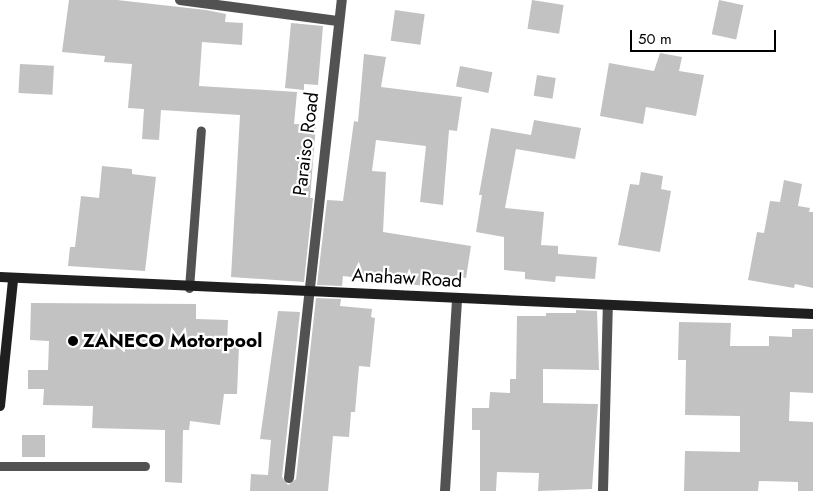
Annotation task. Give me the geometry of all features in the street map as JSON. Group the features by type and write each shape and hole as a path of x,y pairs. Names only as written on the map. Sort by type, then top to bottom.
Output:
{"street":[{"path":"180,0 338,21"},
{"name":"Paraiso Road","path":"289,478 307,291 342,0"},
{"name":"Anahaw Road","path":"0,277 13,280 813,314"},
{"path":"0,406 4,325 13,280"},
{"path":"445,491 457,298"},
{"path":"603,491 608,305"}],"lane":[{"path":"189,288 201,130"},
{"path":"0,466 145,466"}],"building":[{"path":"69,0 117,0 206,10 226,14 225,22 243,23 242,45 202,42 199,86 297,92 294,124 316,125 310,198 313,198 304,282 231,277 240,115 161,110 159,140 142,139 144,109 128,108 132,64 104,62 105,56 62,52"},
{"path":"532,0 564,5 559,34 527,29"},
{"path":"719,0 743,5 736,39 712,34"},
{"path":"395,10 425,14 420,45 391,41"},
{"path":"291,23 323,26 318,85 304,84 304,90 285,88"},
{"path":"660,53 682,57 679,71 704,75 696,116 646,107 643,124 600,116 609,63 654,71"},
{"path":"364,54 386,57 381,87 462,97 457,131 449,130 443,205 420,202 426,146 376,140 372,171 386,172 383,232 471,246 466,278 435,274 433,287 343,276 342,286 317,285 327,200 343,201 354,121 358,122"},
{"path":"20,64 54,66 52,95 18,93"},
{"path":"460,66 492,72 488,93 456,87"},
{"path":"537,75 556,78 552,99 534,96"},
{"path":"534,120 581,128 575,159 516,149 505,208 544,212 541,245 558,246 558,254 597,257 595,279 556,276 555,282 525,279 525,272 504,270 504,237 476,232 482,195 479,195 491,128 531,135"},
{"path":"102,166 132,169 132,174 156,177 145,271 68,266 70,247 75,247 81,196 99,198"},
{"path":"641,172 663,176 661,189 671,191 660,252 618,245 630,184 639,185"},
{"path":"784,180 802,184 798,206 810,208 809,212 813,212 813,288 795,284 794,288 748,280 757,232 764,233 770,201 780,202"},
{"path":"316,298 341,299 340,306 372,309 371,317 375,318 370,367 359,366 355,412 351,412 349,437 333,436 328,491 250,491 251,474 268,475 271,440 260,439 278,311 300,312 282,477 288,485 296,479"},
{"path":"31,303 196,304 196,319 228,320 227,345 239,345 237,394 224,394 220,425 190,421 189,430 183,430 182,483 165,482 165,430 92,428 93,406 43,405 44,389 28,389 28,370 48,370 49,341 30,340"},
{"path":"576,310 597,311 599,370 543,369 543,403 598,404 592,489 538,491 539,473 497,472 496,491 480,491 480,430 472,430 472,408 489,408 490,392 510,393 510,379 516,379 517,316 546,316 546,313 576,313"},
{"path":"679,322 731,323 730,346 769,346 769,336 792,337 792,329 813,329 813,393 790,392 789,421 813,422 813,491 798,491 798,482 759,481 758,491 684,491 685,451 740,452 740,416 685,415 686,360 678,360"},
{"path":"22,435 45,435 45,457 22,457"}],"place":[{"name":"ZANECO Motorpool","path":"73,341"}]}
